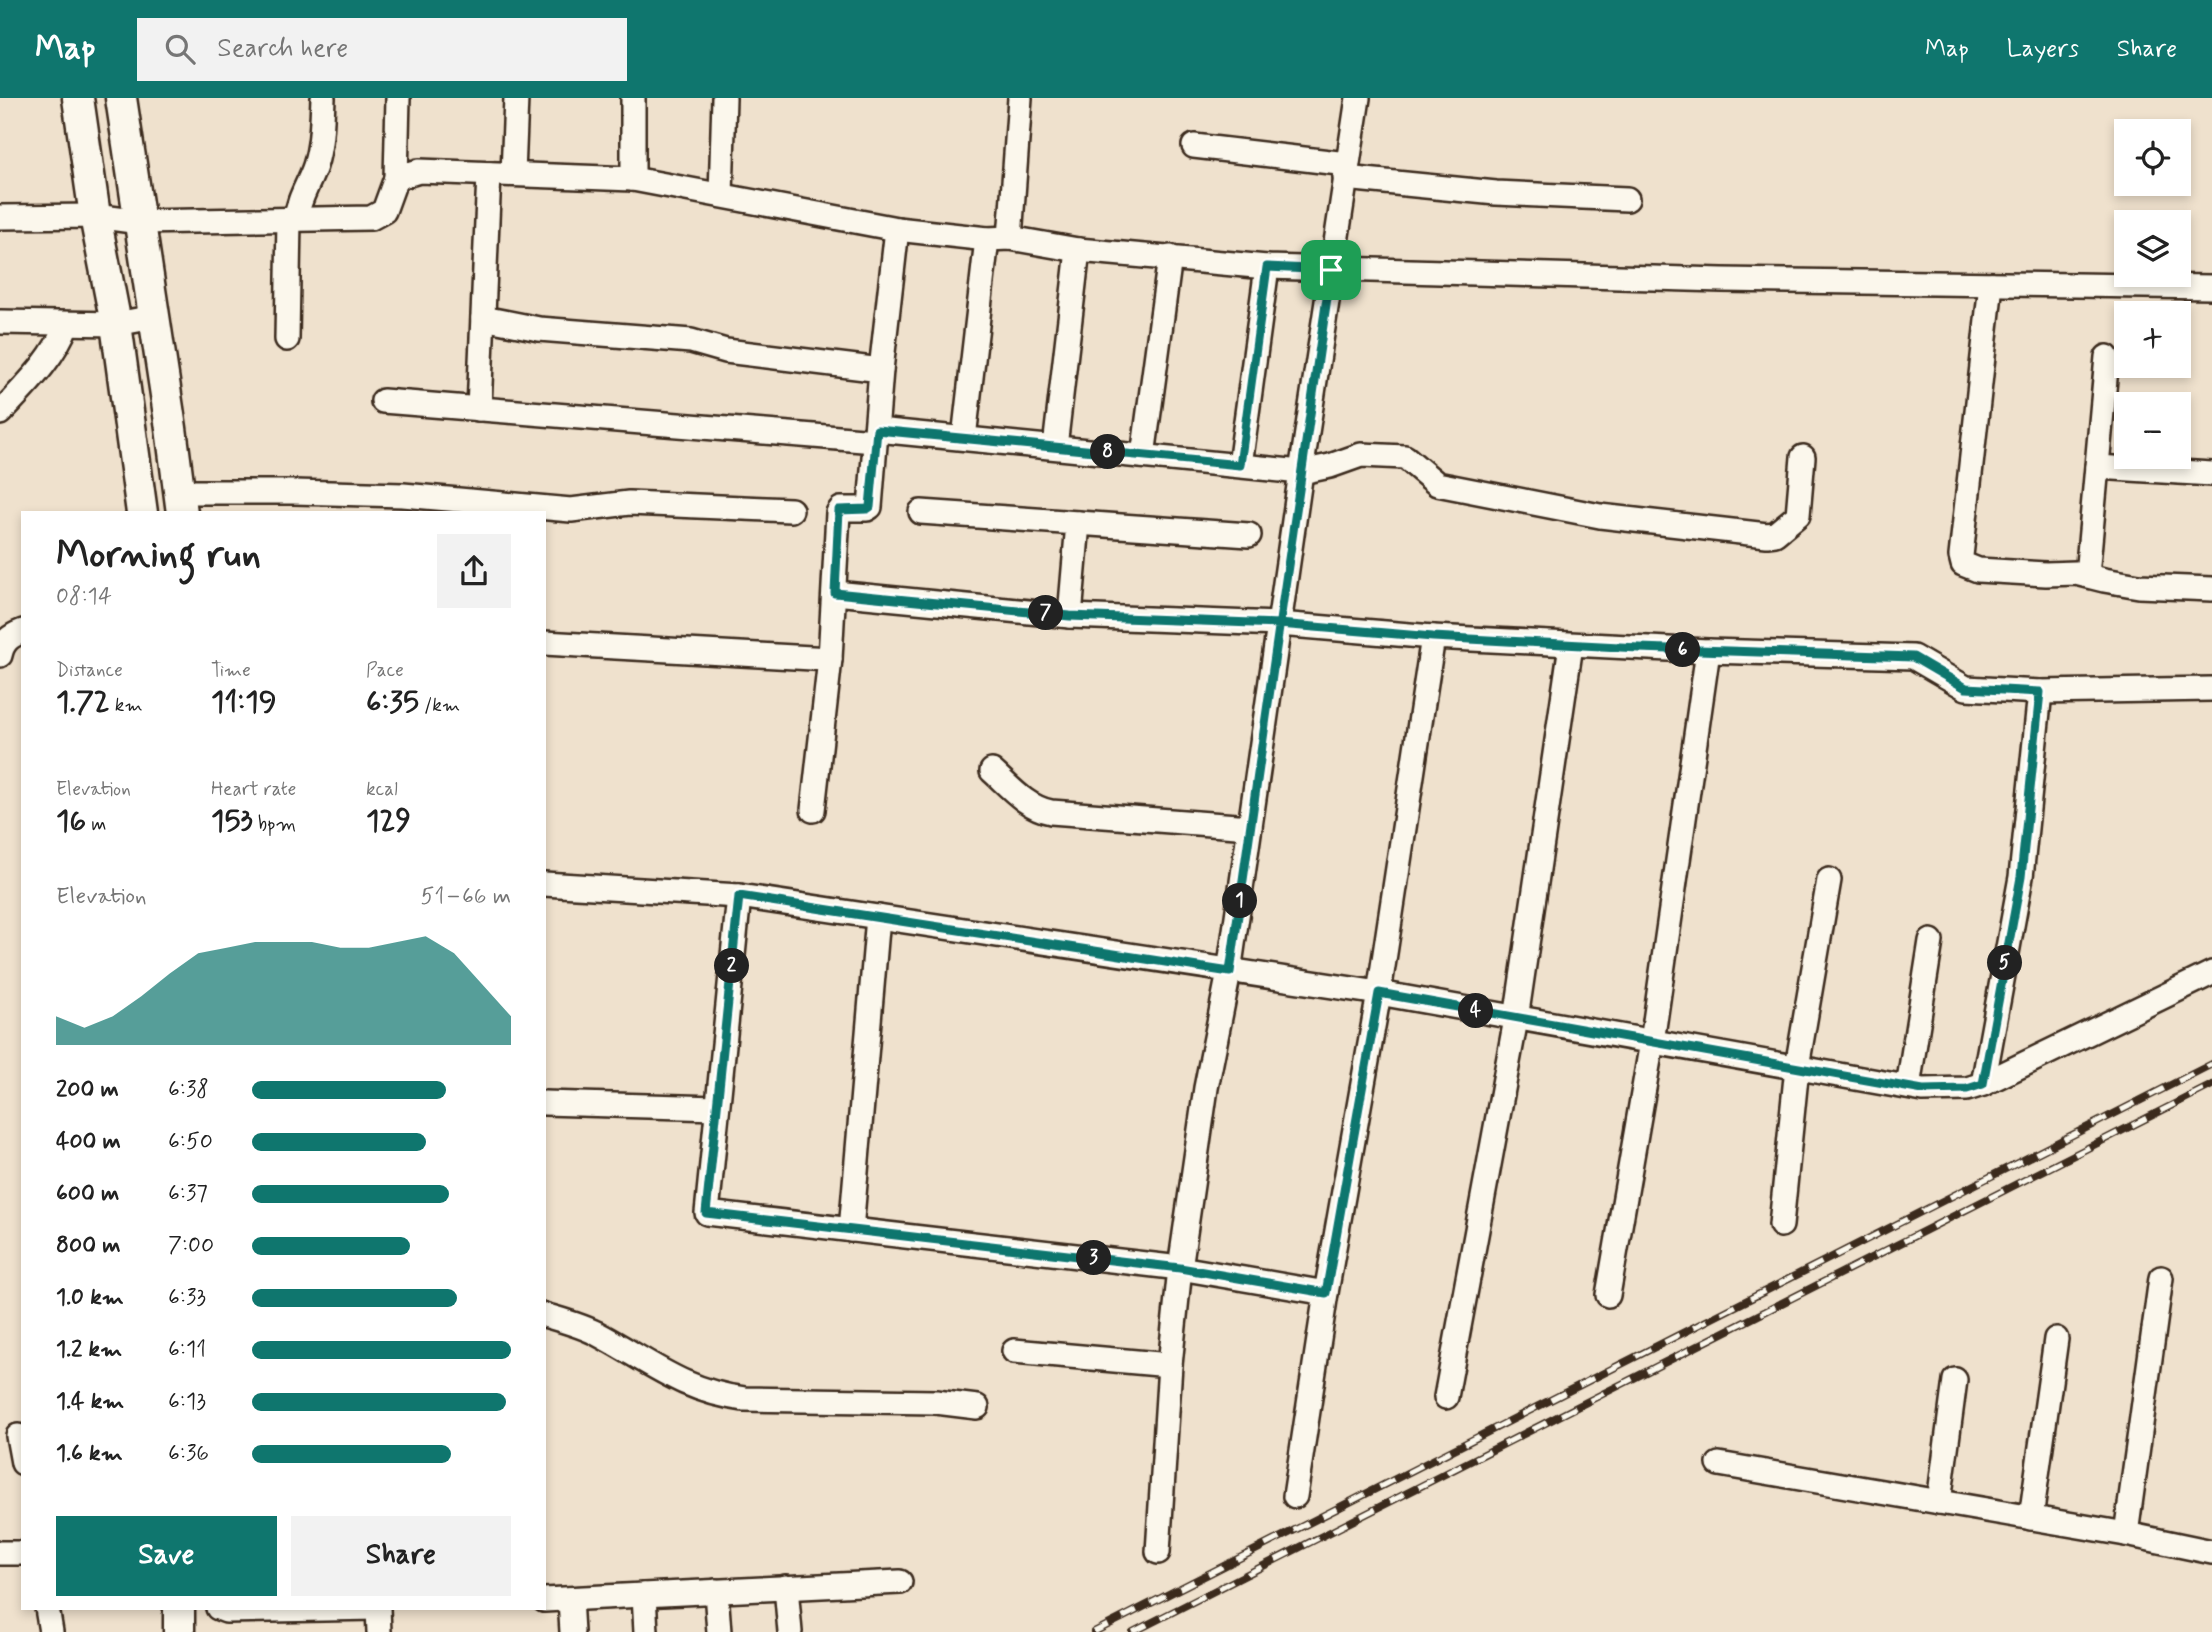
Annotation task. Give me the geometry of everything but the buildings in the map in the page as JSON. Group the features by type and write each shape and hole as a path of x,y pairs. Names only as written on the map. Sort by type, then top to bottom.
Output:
{"main road":[{"path":"78,98 95,216 116,324 142,511"},
{"path":"121,98 181,502"},
{"path":"179,1610 179,1632"}],"street":[{"path":"287,339 292,219 315,166 320,145 324,98"},
{"path":"0,217 95,216 140,222 371,218 384,211 396,178 398,98"},
{"path":"513,174 516,98"},
{"path":"633,179 634,98"},
{"path":"721,195 724,98"},
{"path":"964,438 999,239 1020,98"},
{"path":"1158,1552 1170,1365 1180,1268 1206,1088 1230,972 1301,471 1359,98"},
{"path":"1194,146 1496,193 1627,199"},
{"path":"396,178 419,171 633,179 897,229 1078,250 1267,267 1722,280 2212,287"},
{"path":"479,409 489,174"},
{"path":"813,810 830,659 839,510 870,507 881,370 897,229"},
{"path":"1055,447 1078,250"},
{"path":"1143,456 1170,257"},
{"path":"1240,465 1267,267"},
{"path":"1992,284 1961,556 1963,564 1978,570 2076,573 2140,586 2212,589"},
{"path":"0,322 116,324 154,317"},
{"path":"483,318 539,329 681,340 726,351 881,370"},
{"path":"0,413 45,366 60,342 67,324"},
{"path":"2087,575 2107,357"},
{"path":"383,401 876,436 964,438 1301,471 1330,466 1361,455 1405,457 1437,484 1600,516 1771,535 1798,515 1803,457"},
{"path":"2097,467 2212,474"},
{"path":"181,502 294,492 403,495 571,510 629,503 791,510"},
{"path":"921,512 1249,536"},
{"path":"1070,616 1078,523"},
{"path":"835,593 1070,616 1279,624 1570,645 1913,657 1966,688 2040,692 2212,689"},
{"path":"0,655 2,644 12,635 21,632"},
{"path":"1295,1496 1326,1293 1379,993 1433,637"},
{"path":"546,643 830,659"},
{"path":"1446,1397 1517,1019 1570,645"},
{"path":"1608,1294 1652,1042 1708,651"},
{"path":"1983,1084 2021,877 2040,692"},
{"path":"992,771 1028,803 1040,810 1250,827"},
{"path":"1781,1225 1797,1068 1829,880"},
{"path":"546,884 739,896 1379,993 1797,1068 1948,1091 1983,1084 2212,973"},
{"path":"739,896 706,1213 1180,1268 1326,1293"},
{"path":"851,1230 878,917"},
{"path":"1908,1087 1931,941"},
{"path":"546,1103 717,1108"},
{"path":"2126,1534 2161,1278"},
{"path":"546,1316 594,1332 659,1371 720,1396 744,1399 936,1402 977,1407"},
{"path":"2031,1518 2056,1339"},
{"path":"1014,1351 1170,1365"},
{"path":"1939,1502 1955,1380"},
{"path":"14,1436 21,1457"},
{"path":"1718,1464 2126,1534 2212,1552"},
{"path":"0,1553 21,1553"},
{"path":"546,1600 900,1582"},
{"path":"786,1587 790,1632"},
{"path":"716,1591 719,1632"},
{"path":"644,1595 646,1632"},
{"path":"570,1599 572,1632"},
{"path":"47,1610 51,1632"},
{"path":"223,1610 276,1610"},
{"path":"377,1610 379,1632"}],"railway":[{"path":"1094,1632 2212,1064"},
{"path":"1133,1632 2212,1085"}],"route":[{"path":"1331,270 1267,267 1240,465 877,430 870,507 841,509 838,513 835,593 1070,616 1279,624 1570,645 1913,657 1966,688 2040,692 2021,877 1983,1084 1948,1091 1923,1090 1379,993 1326,1293 1180,1268 706,1213 739,896 1230,972 1279,624 1301,471 1331,270"}]}
